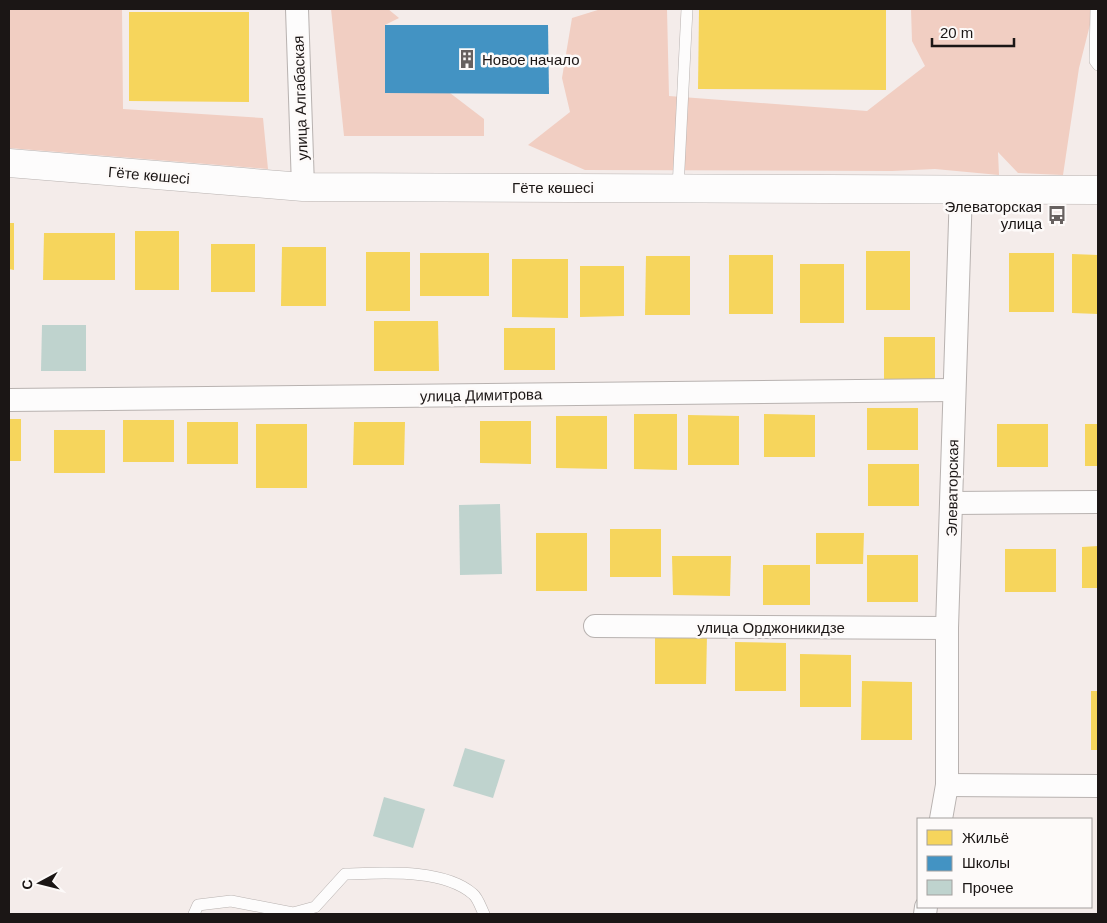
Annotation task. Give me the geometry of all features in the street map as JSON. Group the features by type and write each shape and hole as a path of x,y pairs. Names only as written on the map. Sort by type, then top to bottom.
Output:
{"main road":[{"name":"Гёте көшесі","path":"9,163 303,187 1098,190"}],"street":[{"name":"улица Алгабаская","path":"297,9 303,187"},
{"name":"Элеваторская","path":"942,818 947,786 947,628 952,503 953,390 961,190"},
{"name":"улица Димитрова","path":"9,400 953,390"},
{"path":"952,503 1098,502"},
{"name":"улица Орджоникидзе","path":"595,626 947,628"},
{"path":"947,786 1098,786"}],"lane":[{"path":"678,188 687,9"},
{"path":"1096,9 1095,61 1098,65"},
{"path":"194,914 198,905 231,901 293,913 315,907 345,874 388,873 431,876 457,885 474,894 484,914"}],"shaded area":[{"path":"9,9 122,9 123,109 263,118 268,169 9,148"},
{"path":"331,9 388,9 399,18 385,25 385,93 450,93 484,119 484,136 344,136"},
{"path":"601,9 667,9 669,96 867,111 925,66 912,41 911,9 1094,9 1079,68 1063,175 1018,173 998,152 999,175 935,169 892,171 585,170 528,145 570,112 562,78 572,18"}],"building: Жильё":[{"path":"699,9 886,9 886,90 698,89"},
{"path":"129,12 249,12 249,102 129,101"},
{"path":"9,223 14,223 14,270 9,269"},
{"path":"135,231 179,231 179,290 135,290"},
{"path":"44,233 115,233 115,280 43,280"},
{"path":"211,244 255,244 255,292 211,292"},
{"path":"282,247 326,247 326,306 281,306"},
{"path":"866,251 910,251 910,310 866,310"},
{"path":"366,252 410,252 410,311 366,311"},
{"path":"420,253 489,253 489,296 420,296"},
{"path":"1009,253 1054,253 1054,312 1009,312"},
{"path":"1072,254 1098,255 1098,314 1072,313"},
{"path":"729,255 773,255 773,314 729,314"},
{"path":"646,256 690,256 690,315 645,315"},
{"path":"512,259 568,259 568,318 512,317"},
{"path":"800,264 844,264 844,323 800,323"},
{"path":"580,266 624,266 624,316 580,317"},
{"path":"374,321 438,321 439,371 374,371"},
{"path":"504,328 555,328 555,370 504,370"},
{"path":"884,337 935,337 935,379 884,379"},
{"path":"867,408 918,408 918,450 867,450"},
{"path":"634,414 677,414 677,470 634,469"},
{"path":"764,414 815,415 815,457 764,457"},
{"path":"688,415 739,416 739,465 688,465"},
{"path":"556,416 607,416 607,469 556,468"},
{"path":"9,419 21,419 21,461 9,461"},
{"path":"123,420 174,420 174,462 123,462"},
{"path":"480,421 531,421 531,464 480,463"},
{"path":"187,422 238,422 238,464 187,464"},
{"path":"354,422 405,422 404,465 353,465"},
{"path":"256,424 307,424 307,488 256,488"},
{"path":"997,424 1048,424 1048,467 997,467"},
{"path":"1085,424 1098,424 1098,466 1085,466"},
{"path":"54,430 105,430 105,473 54,473"},
{"path":"868,464 919,464 919,506 868,506"},
{"path":"610,529 661,529 661,577 610,577"},
{"path":"536,533 587,533 587,591 536,591"},
{"path":"816,533 864,533 863,564 816,564"},
{"path":"1098,546 1098,588 1082,588 1082,547"},
{"path":"1005,549 1056,549 1056,592 1005,592"},
{"path":"867,555 918,555 918,602 867,602"},
{"path":"672,556 731,556 730,596 673,595"},
{"path":"763,565 810,565 810,605 763,605"},
{"path":"655,635 707,635 706,684 655,684"},
{"path":"735,642 786,643 786,691 735,691"},
{"path":"800,654 851,655 851,707 800,707"},
{"path":"862,681 912,682 912,740 861,740"},
{"path":"1091,691 1098,691 1098,750 1091,750"}],"building: Школы":[{"name":"Новое начало","path":"385,25 548,25 549,94 385,93"}],"building: Прочее":[{"path":"42,325 86,325 86,371 41,371"},
{"path":"500,504 502,574 460,575 459,505"},
{"path":"465,748 505,760 493,798 453,786"},
{"path":"384,797 425,809 413,848 373,836"}],"place":[{"name":"Новое начало","path":"467,59"},
{"name":"Элеваторская улица","path":"1057,215"}]}
